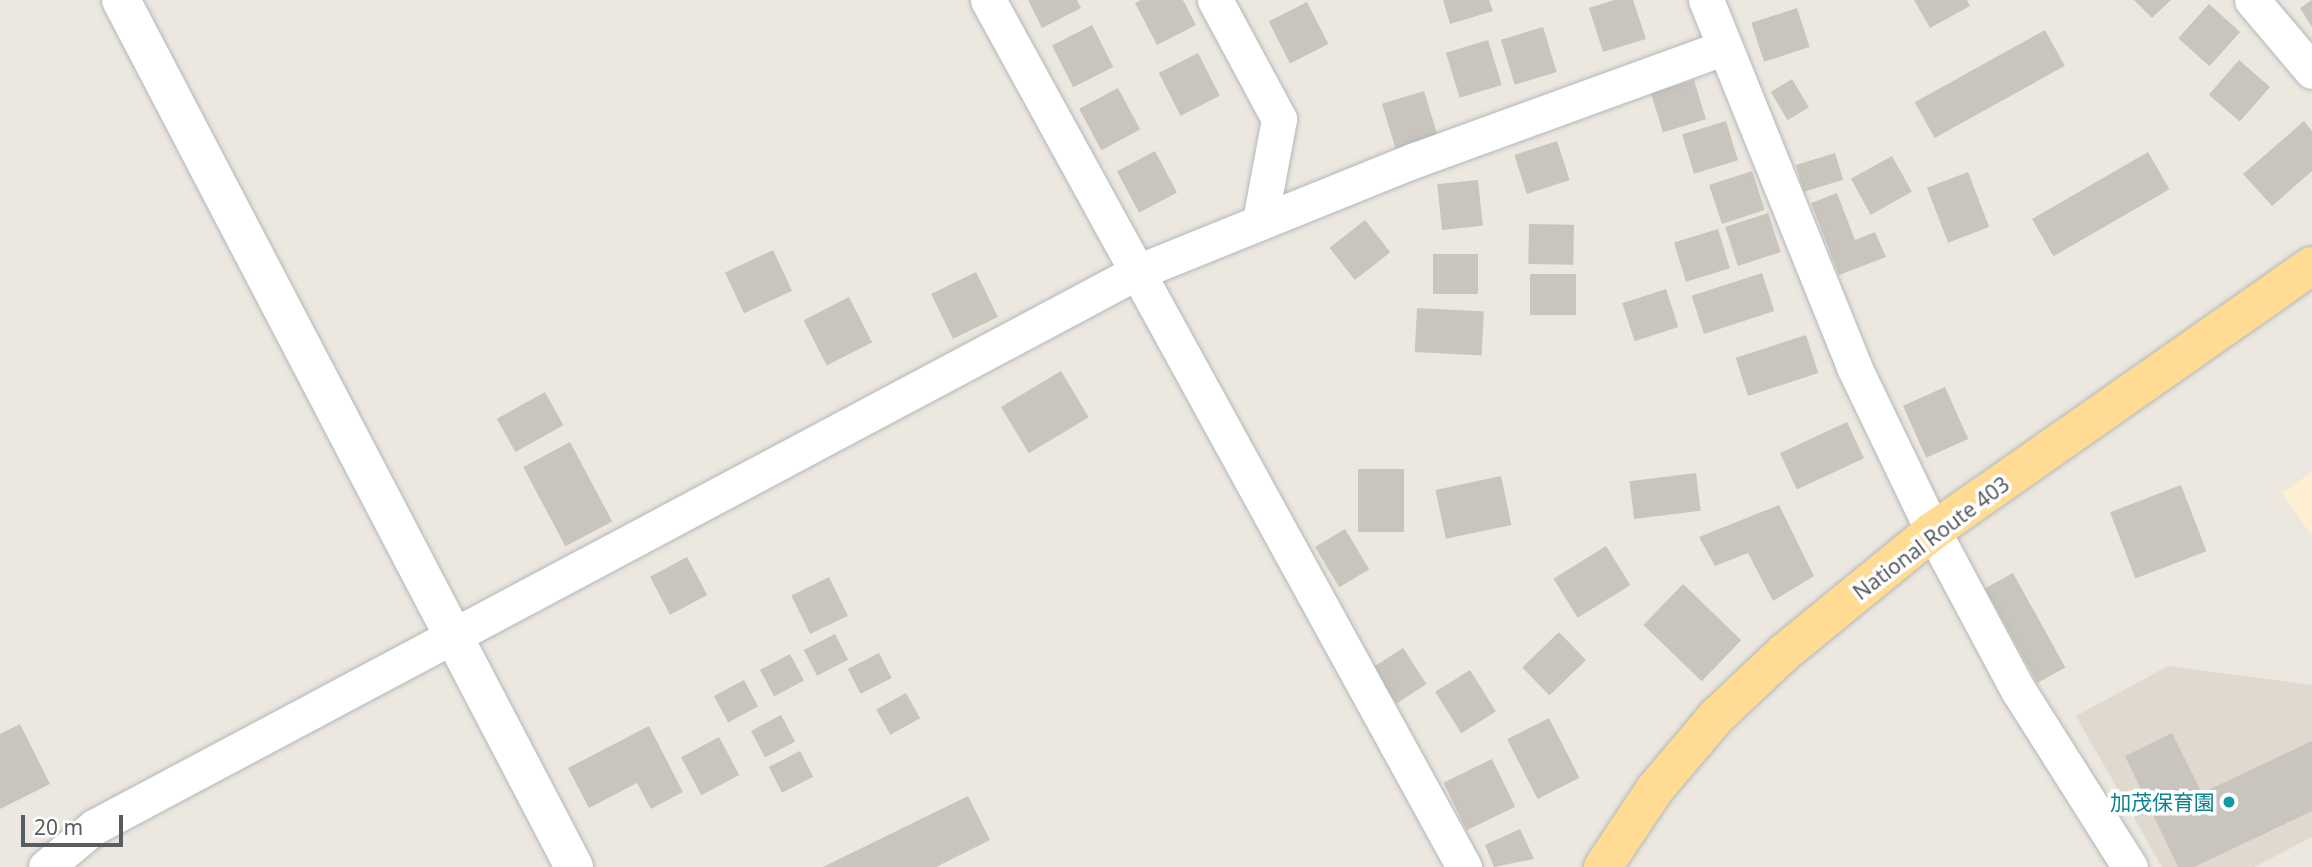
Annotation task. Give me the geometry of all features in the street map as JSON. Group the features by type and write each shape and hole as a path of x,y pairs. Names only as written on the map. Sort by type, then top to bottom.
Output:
{"highway":[{"name":"National Route 403","path":"1603,867 1655,789 1717,716 1933,531 2312,266"}],"street":[{"path":"121,0 574,867"},
{"path":"988,0 1135,273 1464,867"},
{"path":"1215,0 1279,119 1260,221"},
{"path":"1706,0 1723,48 1854,367 1933,531 2018,690 2130,867"},
{"path":"2252,0 2312,71"},
{"path":"46,867 93,827 1135,273 1260,221 1723,48"}],"shaded area":[{"path":"2312,472 2312,536 2282,493"},
{"path":"2168,666 2312,685 2312,837 2254,867 2162,867 2076,716"}],"building":[{"path":"1028,0 1077,0 1081,8 1042,28"},
{"path":"1141,0 1183,0 1196,25 1157,45 1135,3"},
{"path":"1443,0 1489,0 1493,11 1450,24"},
{"path":"1614,0 1633,0 1646,39 1603,52 1589,8"},
{"path":"1914,0 1967,0 1970,6 1930,28"},
{"path":"2134,0 2171,0 2152,18"},
{"path":"2312,0 2312,27 2300,8"},
{"path":"1307,2 1328,44 1290,63 1269,22"},
{"path":"2209,4 2240,32 2209,66 2178,38"},
{"path":"1797,8 1810,47 1764,62 1751,23"},
{"path":"1092,25 1113,67 1073,87 1052,45"},
{"path":"1543,27 1557,72 1515,85 1501,40"},
{"path":"2045,30 2065,66 1935,138 1915,102"},
{"path":"1488,40 1502,85 1460,98 1446,53"},
{"path":"1198,53 1220,96 1181,116 1159,73"},
{"path":"2239,60 2270,87 2240,122 2209,95"},
{"path":"1792,79 1809,107 1788,120 1771,92"},
{"path":"1694,80 1706,119 1663,132 1651,93"},
{"path":"1118,88 1140,129 1101,150 1079,109"},
{"path":"1424,91 1438,137 1396,150 1382,104"},
{"path":"1726,121 1738,160 1694,174 1682,134"},
{"path":"2304,121 2312,131 2312,171 2272,206 2243,174"},
{"path":"1557,141 1570,180 1527,194 1514,155"},
{"path":"1155,151 1177,192 1139,213 1117,171"},
{"path":"2148,152 2170,189 2053,256 2032,219"},
{"path":"1835,153 1843,180 1804,192 1796,165"},
{"path":"1892,156 1912,192 1871,215 1851,179"},
{"path":"1752,171 1765,210 1722,224 1709,185"},
{"path":"1968,172 1989,227 1948,243 1927,188"},
{"path":"1478,180 1483,226 1442,230 1437,184"},
{"path":"1837,193 1855,240 1875,232 1886,257 1839,275 1811,203"},
{"path":"1768,213 1781,252 1738,266 1725,227"},
{"path":"1365,220 1390,252 1355,280 1330,248"},
{"path":"1529,224 1574,225 1573,265 1528,264"},
{"path":"1718,229 1730,268 1686,282 1674,242"},
{"path":"773,250 792,291 744,313 725,272"},
{"path":"1433,254 1478,254 1478,294 1433,294"},
{"path":"976,272 998,317 953,339 931,294"},
{"path":"1762,273 1774,311 1704,334 1692,296"},
{"path":"1530,274 1576,274 1576,315 1530,315"},
{"path":"1666,289 1678,327 1635,341 1622,303"},
{"path":"849,297 872,342 827,366 804,320"},
{"path":"1417,308 1484,312 1482,355 1415,352"},
{"path":"1806,335 1818,373 1748,396 1736,358"},
{"path":"1061,371 1089,417 1029,453 1001,407"},
{"path":"1945,387 1968,439 1926,458 1903,406"},
{"path":"545,392 563,425 515,452 497,419"},
{"path":"1847,422 1864,458 1797,490 1780,453"},
{"path":"570,442 612,521 565,546 523,467"},
{"path":"1358,469 1404,469 1404,532 1358,532"},
{"path":"1696,473 1701,511 1634,519 1629,481"},
{"path":"1501,476 1511,525 1446,539 1435,490"},
{"path":"2181,485 2206,551 2135,579 2110,512"},
{"path":"1779,505 1814,576 1773,601 1748,553 1715,566 1699,537"},
{"path":"1345,529 1369,569 1339,587 1315,547"},
{"path":"1606,546 1630,585 1578,618 1553,579"},
{"path":"687,557 707,595 670,615 650,577"},
{"path":"2013,573 2065,667 2037,683 1985,589"},
{"path":"829,577 848,616 810,634 791,595"},
{"path":"1683,584 1741,640 1702,681 1643,625"},
{"path":"1559,632 1586,660 1549,695 1522,667"},
{"path":"835,634 848,660 817,676 804,650"},
{"path":"1403,648 1426,684 1396,704 1373,668"},
{"path":"879,653 892,678 861,694 848,669"},
{"path":"790,654 804,680 774,696 760,670"},
{"path":"1470,670 1496,712 1461,733 1435,692"},
{"path":"744,680 758,706 728,722 714,696"},
{"path":"906,693 920,718 890,735 876,709"},
{"path":"781,715 795,741 765,757 751,731"},
{"path":"1549,718 1579,778 1538,799 1507,739"},
{"path":"20,724 50,784 0,809 0,734"},
{"path":"649,726 683,792 651,809 637,783 589,808 568,768"},
{"name":"加茂保育園","path":"2172,733 2202,793 2312,741 2312,811 2194,867 2178,867 2125,756"},
{"path":"719,737 739,775 701,795 681,757"},
{"path":"800,751 813,777 782,793 769,767"},
{"path":"1492,759 1515,807 1467,830 1443,783"},
{"path":"968,796 990,840 936,867 823,867"},
{"path":"1520,829 1534,859 1494,867 1485,845"}],"place":[{"name":"加茂保育園","path":"2229,802"}]}
